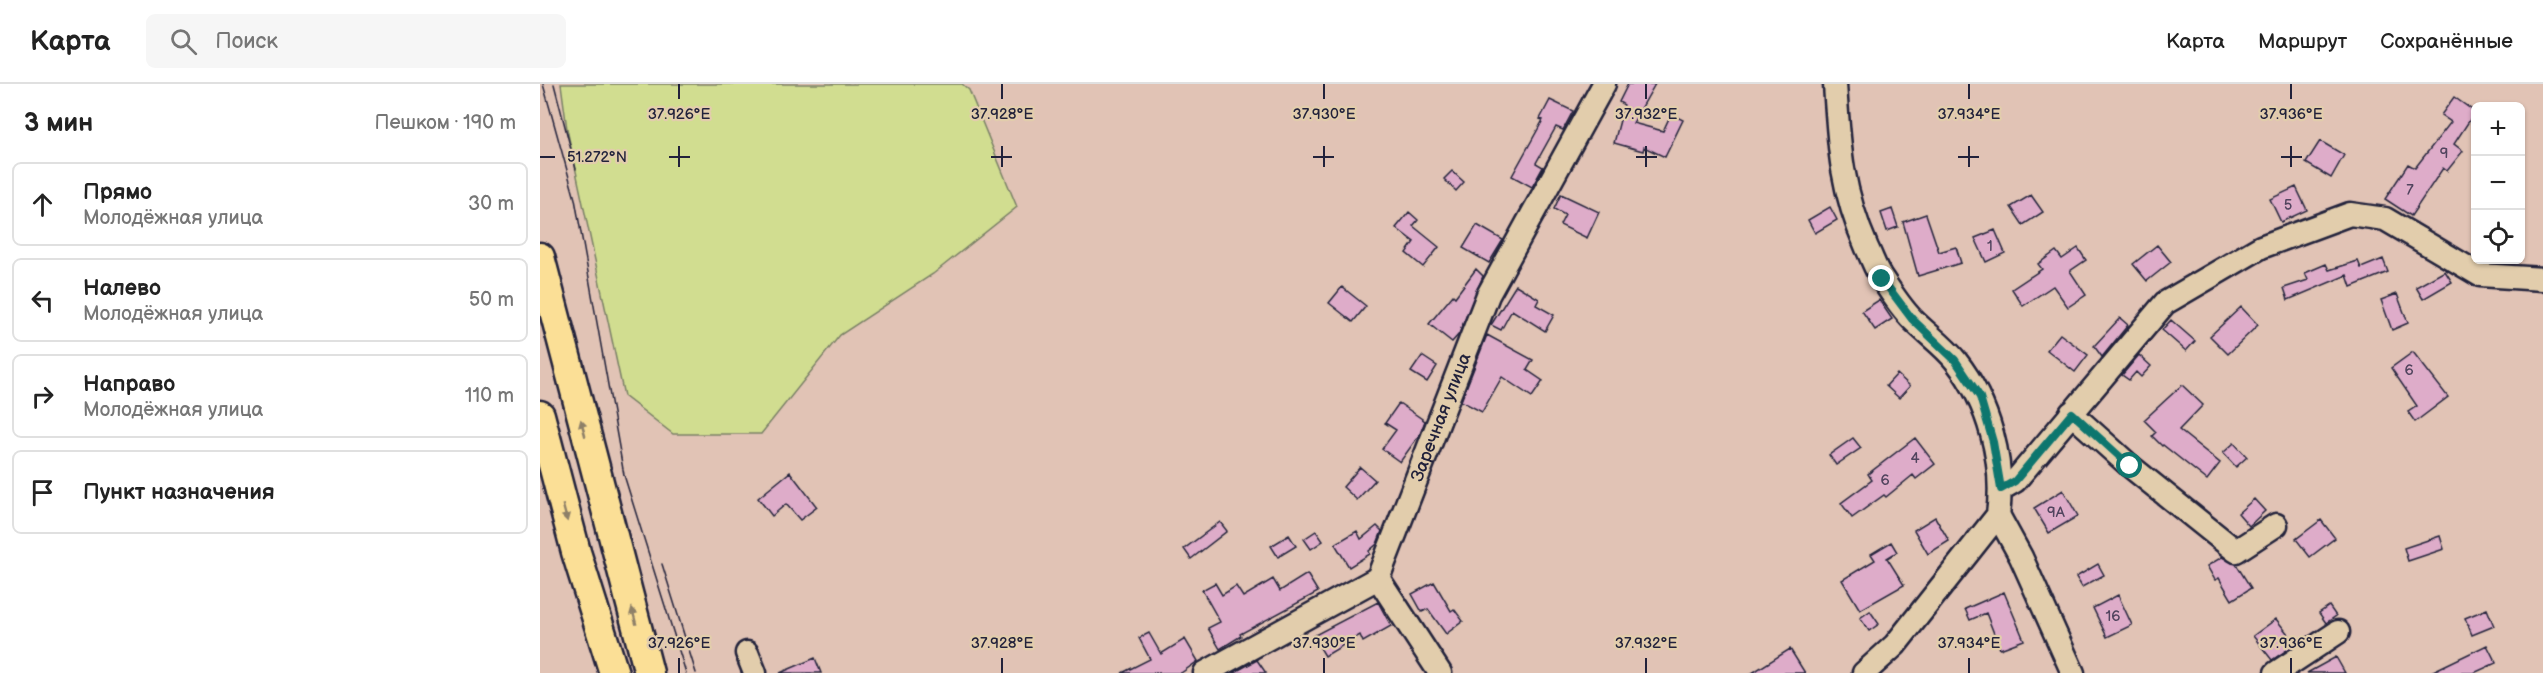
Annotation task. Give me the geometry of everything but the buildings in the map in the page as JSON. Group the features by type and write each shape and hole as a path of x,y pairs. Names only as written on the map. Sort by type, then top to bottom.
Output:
{"main road":[{"path":"540,256 649,673"},
{"path":"540,416 576,552 614,673"}],"street":[{"name":"Заречная улица","path":"1378,578 1488,295 1604,84"},
{"path":"1835,84 1840,152 1846,192 1855,221 1882,279 1912,319 1955,360 1980,397 1993,442 2001,489 1998,515 1895,645 1864,673"},
{"path":"2001,489 2015,481 2165,303 2261,247 2350,214 2385,219 2480,276 2543,279"},
{"path":"2072,413 2130,466 2236,551 2276,525"},
{"path":"1998,515 2021,557 2073,673"},
{"path":"1205,673 1378,578 1440,673"},
{"path":"2276,673 2338,632"}],"green space":[{"path":"561,84 962,84 969,90 1017,207 933,274 840,335 761,434 673,434 624,396 567,129"}],"tram line":[{"path":"543,84 575,199 624,475 686,673"},
{"path":"554,84 576,169"},
{"path":"662,564 696,673"}],"route":[{"path":"1882,279 1912,319 1955,360 1980,397 1993,442 2001,489 2015,481 2072,413 2130,466"}]}
